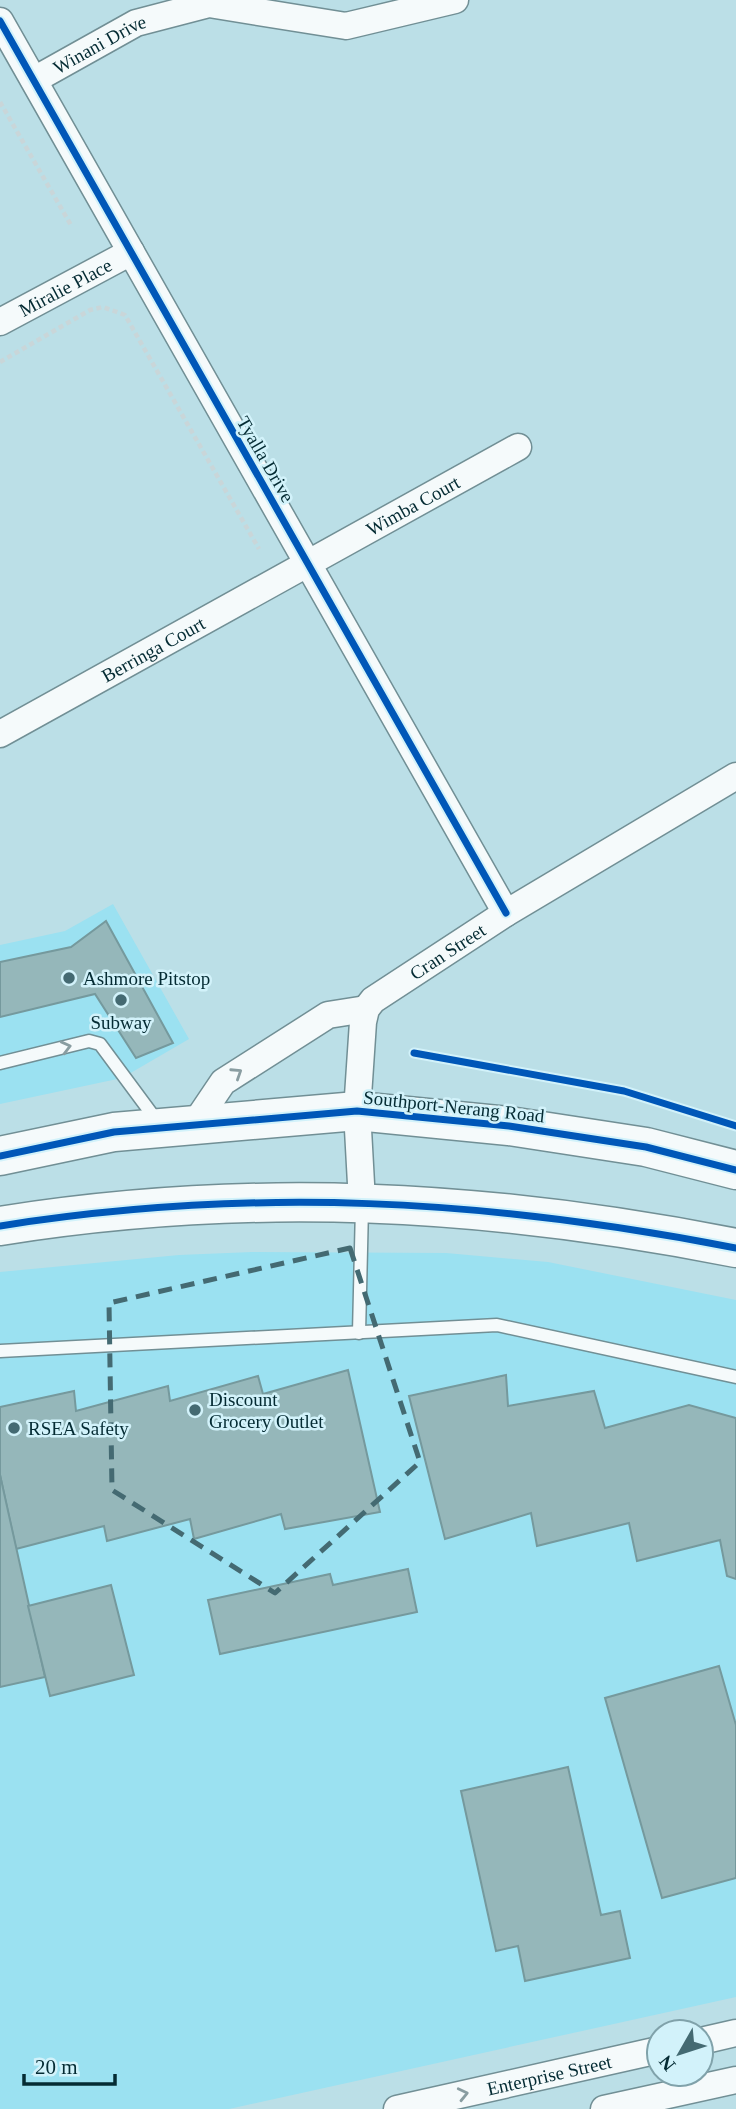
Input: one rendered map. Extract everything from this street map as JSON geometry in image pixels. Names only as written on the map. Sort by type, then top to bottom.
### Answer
[{"type":"main road","name":"Southport-Nerang Road","points":[[0,1156],[114,1132],[357,1111],[509,1126],[578,1136],[646,1147],[736,1170]]},
{"type":"main road","points":[[0,1226],[142,1209],[271,1200],[362,1202],[460,1207],[625,1226],[736,1248]]},
{"type":"street","name":"Winani Drive","points":[[34,80],[136,23],[209,4],[346,26],[446,5],[455,0]]},
{"type":"street","name":"Tyalla Drive","points":[[0,21],[506,913]]},
{"type":"street","name":"Miralie Place","points":[[0,322],[131,252]]},
{"type":"street","name":"Wimba Court","points":[[307,563],[518,447]]},
{"type":"street","name":"Berringa Court","points":[[0,734],[307,563]]},
{"type":"street","name":"Cran Street","points":[[366,1009],[387,988],[506,913],[736,776]]},
{"type":"street","points":[[178,1127],[223,1082],[328,1015],[366,1009],[357,1111],[362,1202]]},
{"type":"street","points":[[715,2038],[736,2033]]},
{"type":"street","name":"Enterprise Street","points":[[397,2109],[645,2053]]},
{"type":"street","points":[[604,2109],[736,2080]]},
{"type":"lane","points":[[0,1063],[89,1041],[100,1044],[178,1127]]},
{"type":"lane","points":[[359,1333],[362,1202]]},
{"type":"lane","points":[[0,1351],[498,1325],[736,1377]]},
{"type":"path","points":[[0,102],[72,227]]},
{"type":"path","points":[[0,362],[90,310],[103,307],[125,315],[259,549]]},
{"type":"highlighted area","points":[[350,1248],[420,1462],[275,1593],[112,1490],[109,1303]]},
{"type":"shaded area","name":"Ashmore Pitstop","points":[[113,904],[189,1039],[122,1078],[0,1104],[0,945],[65,931]]},
{"type":"shaded area","points":[[252,1252],[446,1253],[548,1262],[736,1300],[736,1997],[229,2109],[0,2109],[0,1272],[179,1255]]},
{"type":"building","name":"Ashmore Pitstop","points":[[106,921],[173,1043],[136,1058],[95,994],[0,1017],[0,962],[71,947]]},
{"type":"building","points":[[348,1370],[380,1512],[285,1529],[281,1514],[194,1539],[190,1519],[107,1541],[104,1526],[16,1549],[0,1475],[0,1407],[74,1391],[76,1411],[168,1386],[170,1401],[258,1376],[263,1394]]},
{"type":"building","points":[[506,1375],[508,1406],[594,1391],[605,1428],[689,1405],[736,1418],[736,1579],[727,1576],[720,1540],[637,1561],[629,1523],[537,1546],[531,1513],[445,1539],[409,1396]]},
{"type":"building","points":[[0,1475],[45,1677],[0,1687]]},
{"type":"building","points":[[408,1569],[417,1612],[220,1654],[208,1600],[330,1574],[333,1585]]},
{"type":"building","points":[[111,1585],[134,1675],[50,1696],[28,1606]]},
{"type":"building","points":[[719,1666],[736,1725],[736,1878],[662,1898],[605,1698]]},
{"type":"building","points":[[568,1767],[601,1915],[620,1911],[630,1958],[525,1981],[518,1946],[496,1951],[461,1791]]},
{"type":"cycle path","points":[[0,21],[506,913]]},
{"type":"cycle path","points":[[414,1053],[624,1091],[736,1126]]},
{"type":"cycle path","points":[[0,1156],[114,1132],[357,1111],[509,1126],[646,1147],[736,1170]]},
{"type":"cycle path","points":[[0,1226],[94,1213],[186,1206],[278,1202],[369,1204],[551,1218],[736,1248]]},
{"type":"place","name":"Ashmore Pitstop","points":[[69,978]]},
{"type":"place","name":"Subway","points":[[121,1000]]},
{"type":"place","name":"Discount Grocery Outlet","points":[[195,1410]]},
{"type":"place","name":"RSEA Safety","points":[[14,1428]]}]
